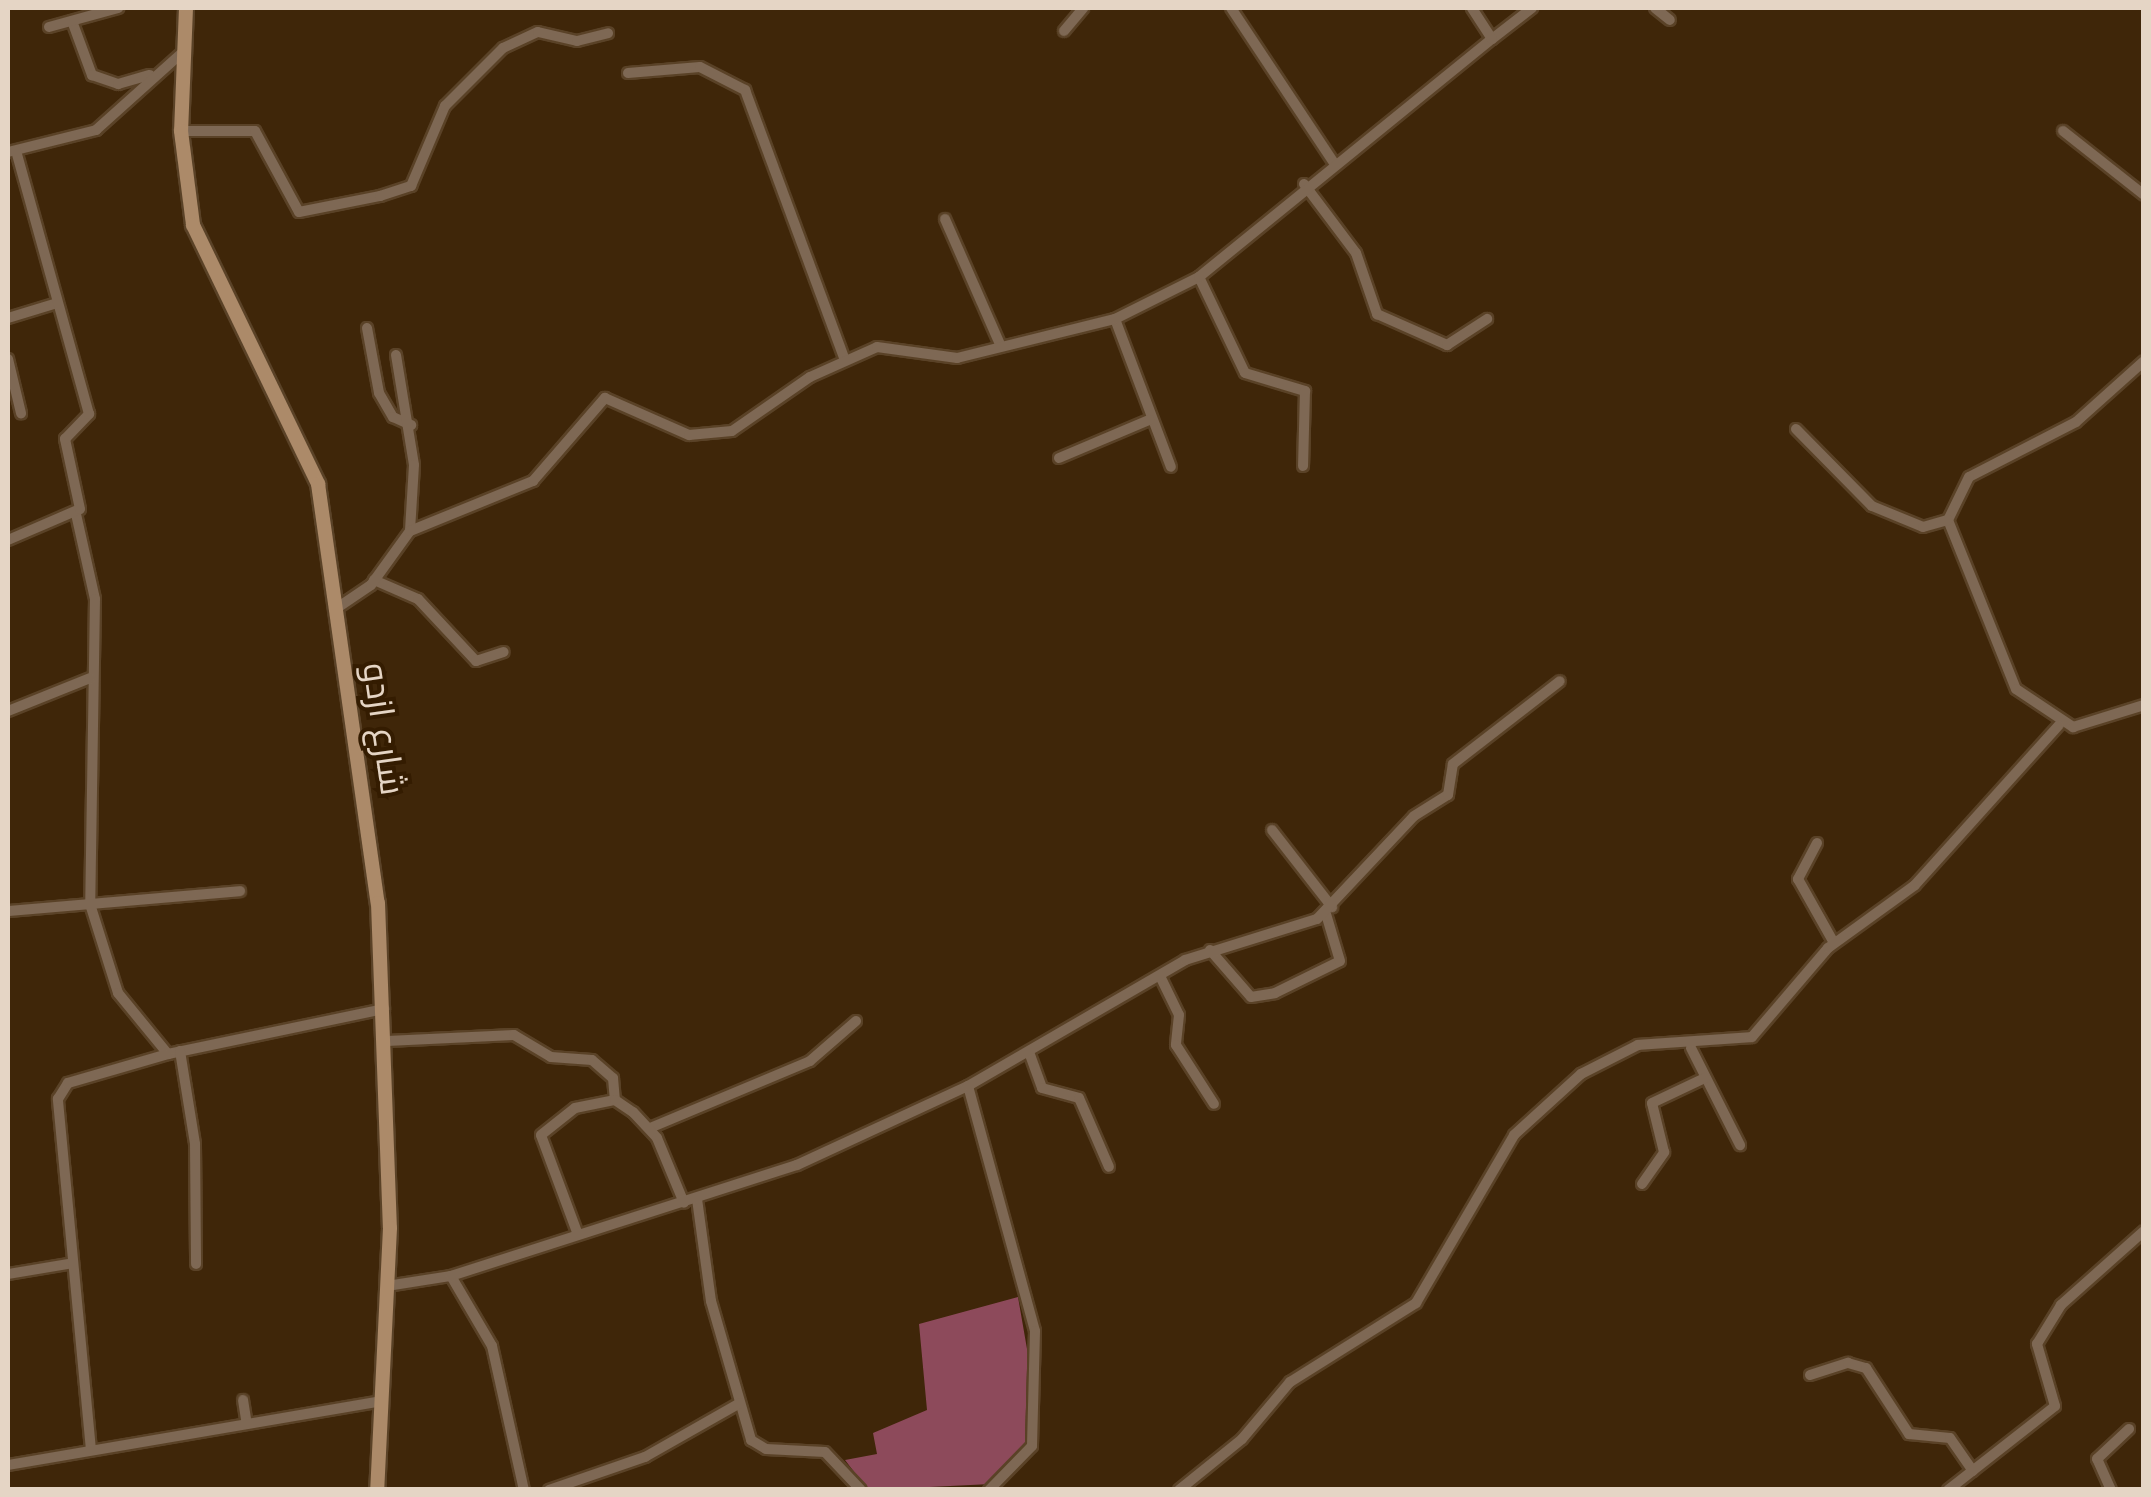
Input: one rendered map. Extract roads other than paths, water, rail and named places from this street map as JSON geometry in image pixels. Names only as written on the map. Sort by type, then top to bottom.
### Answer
[{"type":"street","points":[[49,27],[118,8]]},
{"type":"street","name":"شارع ازدو","points":[[186,8],[181,55],[182,130],[193,225],[318,484],[337,608],[387,1042],[387,1286],[377,1490]]},
{"type":"street","points":[[1064,30],[1082,8]]},
{"type":"street","points":[[1231,8],[1334,162]]},
{"type":"street","points":[[1472,8],[1492,39]]},
{"type":"street","points":[[337,608],[374,580],[410,531],[532,481],[605,398],[709,436],[732,431],[845,360],[888,346],[957,358],[1000,344],[1114,319],[1199,277],[1304,184],[1532,8]]},
{"type":"street","points":[[1655,8],[1670,20]]},
{"type":"street","points":[[72,21],[84,67],[101,80],[140,80],[181,55]]},
{"type":"street","points":[[182,130],[255,132],[298,212],[380,196],[411,186],[445,106],[503,48],[538,32],[577,41],[608,34]]},
{"type":"street","points":[[168,1054],[118,993],[90,904],[90,678],[95,599],[76,514],[82,492],[64,438],[89,414],[12,151],[87,135],[181,55]]},
{"type":"street","points":[[628,73],[700,67],[746,90],[845,360]]},
{"type":"street","points":[[2063,131],[2144,195]]},
{"type":"street","points":[[1304,184],[1356,253],[1377,314],[1447,345],[1487,319]]},
{"type":"street","points":[[945,219],[1000,344]]},
{"type":"street","points":[[1199,277],[1245,374],[1305,391],[1303,466]]},
{"type":"street","points":[[8,318],[54,304]]},
{"type":"street","points":[[1114,319],[1149,420],[1171,466]]},
{"type":"street","points":[[367,328],[379,393],[393,418],[411,425]]},
{"type":"street","points":[[396,356],[411,425],[410,531]]},
{"type":"street","points":[[8,359],[21,413]]},
{"type":"street","points":[[2059,725],[2005,670],[1948,520],[1969,477],[2076,422],[2144,361]]},
{"type":"street","points":[[1060,458],[1149,420]]},
{"type":"street","points":[[1796,429],[1872,506],[1923,526],[1948,520]]},
{"type":"street","points":[[8,540],[76,514]]},
{"type":"street","points":[[374,580],[418,599],[476,661],[504,652]]},
{"type":"street","points":[[8,712],[90,678]]},
{"type":"street","points":[[387,1286],[451,1276],[577,1232],[684,1203],[798,1165],[968,1086],[1210,950],[1329,910],[1414,816],[1448,795],[1453,764],[1560,681]]},
{"type":"street","points":[[1179,1490],[1242,1439],[1290,1382],[1416,1302],[1514,1135],[1581,1074],[1638,1045],[1691,1048],[1752,1037],[1834,943],[1915,885],[2059,725],[2144,705]]},
{"type":"street","points":[[1210,950],[1260,998],[1340,961],[1329,910],[1272,830]]},
{"type":"street","points":[[1818,843],[1798,878],[1834,943]]},
{"type":"street","points":[[8,911],[240,890]]},
{"type":"street","points":[[1160,976],[1179,1015],[1176,1045],[1214,1104]]},
{"type":"street","points":[[90,1450],[68,1264],[61,1090],[180,1051],[385,1009]]},
{"type":"street","points":[[650,1128],[810,1061],[856,1021]]},
{"type":"street","points":[[387,1042],[514,1035],[550,1058],[592,1060],[613,1078],[615,1100],[650,1128],[684,1203]]},
{"type":"street","points":[[1691,1048],[1740,1145]]},
{"type":"street","points":[[180,1051],[195,1144],[196,1264]]},
{"type":"street","points":[[1029,1052],[1042,1088],[1079,1098],[1110,1167]]},
{"type":"street","points":[[1642,1184],[1664,1152],[1654,1100],[1705,1078]]},
{"type":"street","points":[[968,1086],[1034,1331],[1035,1436],[1022,1462],[989,1490]]},
{"type":"street","points":[[577,1232],[541,1135],[556,1115],[615,1100]]},
{"type":"street","points":[[697,1199],[710,1301],[740,1403],[758,1447],[825,1452],[861,1490]]},
{"type":"street","points":[[1948,1490],[2055,1406],[2037,1344],[2061,1305],[2144,1232]]},
{"type":"street","points":[[8,1274],[68,1264]]},
{"type":"street","points":[[451,1276],[492,1346],[524,1490]]},
{"type":"street","points":[[1810,1375],[1848,1363],[1866,1368],[1908,1434],[1950,1438],[1973,1471]]},
{"type":"street","points":[[244,1400],[246,1424]]},
{"type":"street","points":[[8,1465],[382,1401]]},
{"type":"street","points":[[548,1490],[646,1457],[740,1403]]},
{"type":"street","points":[[2111,1490],[2097,1459],[2129,1429]]}]
